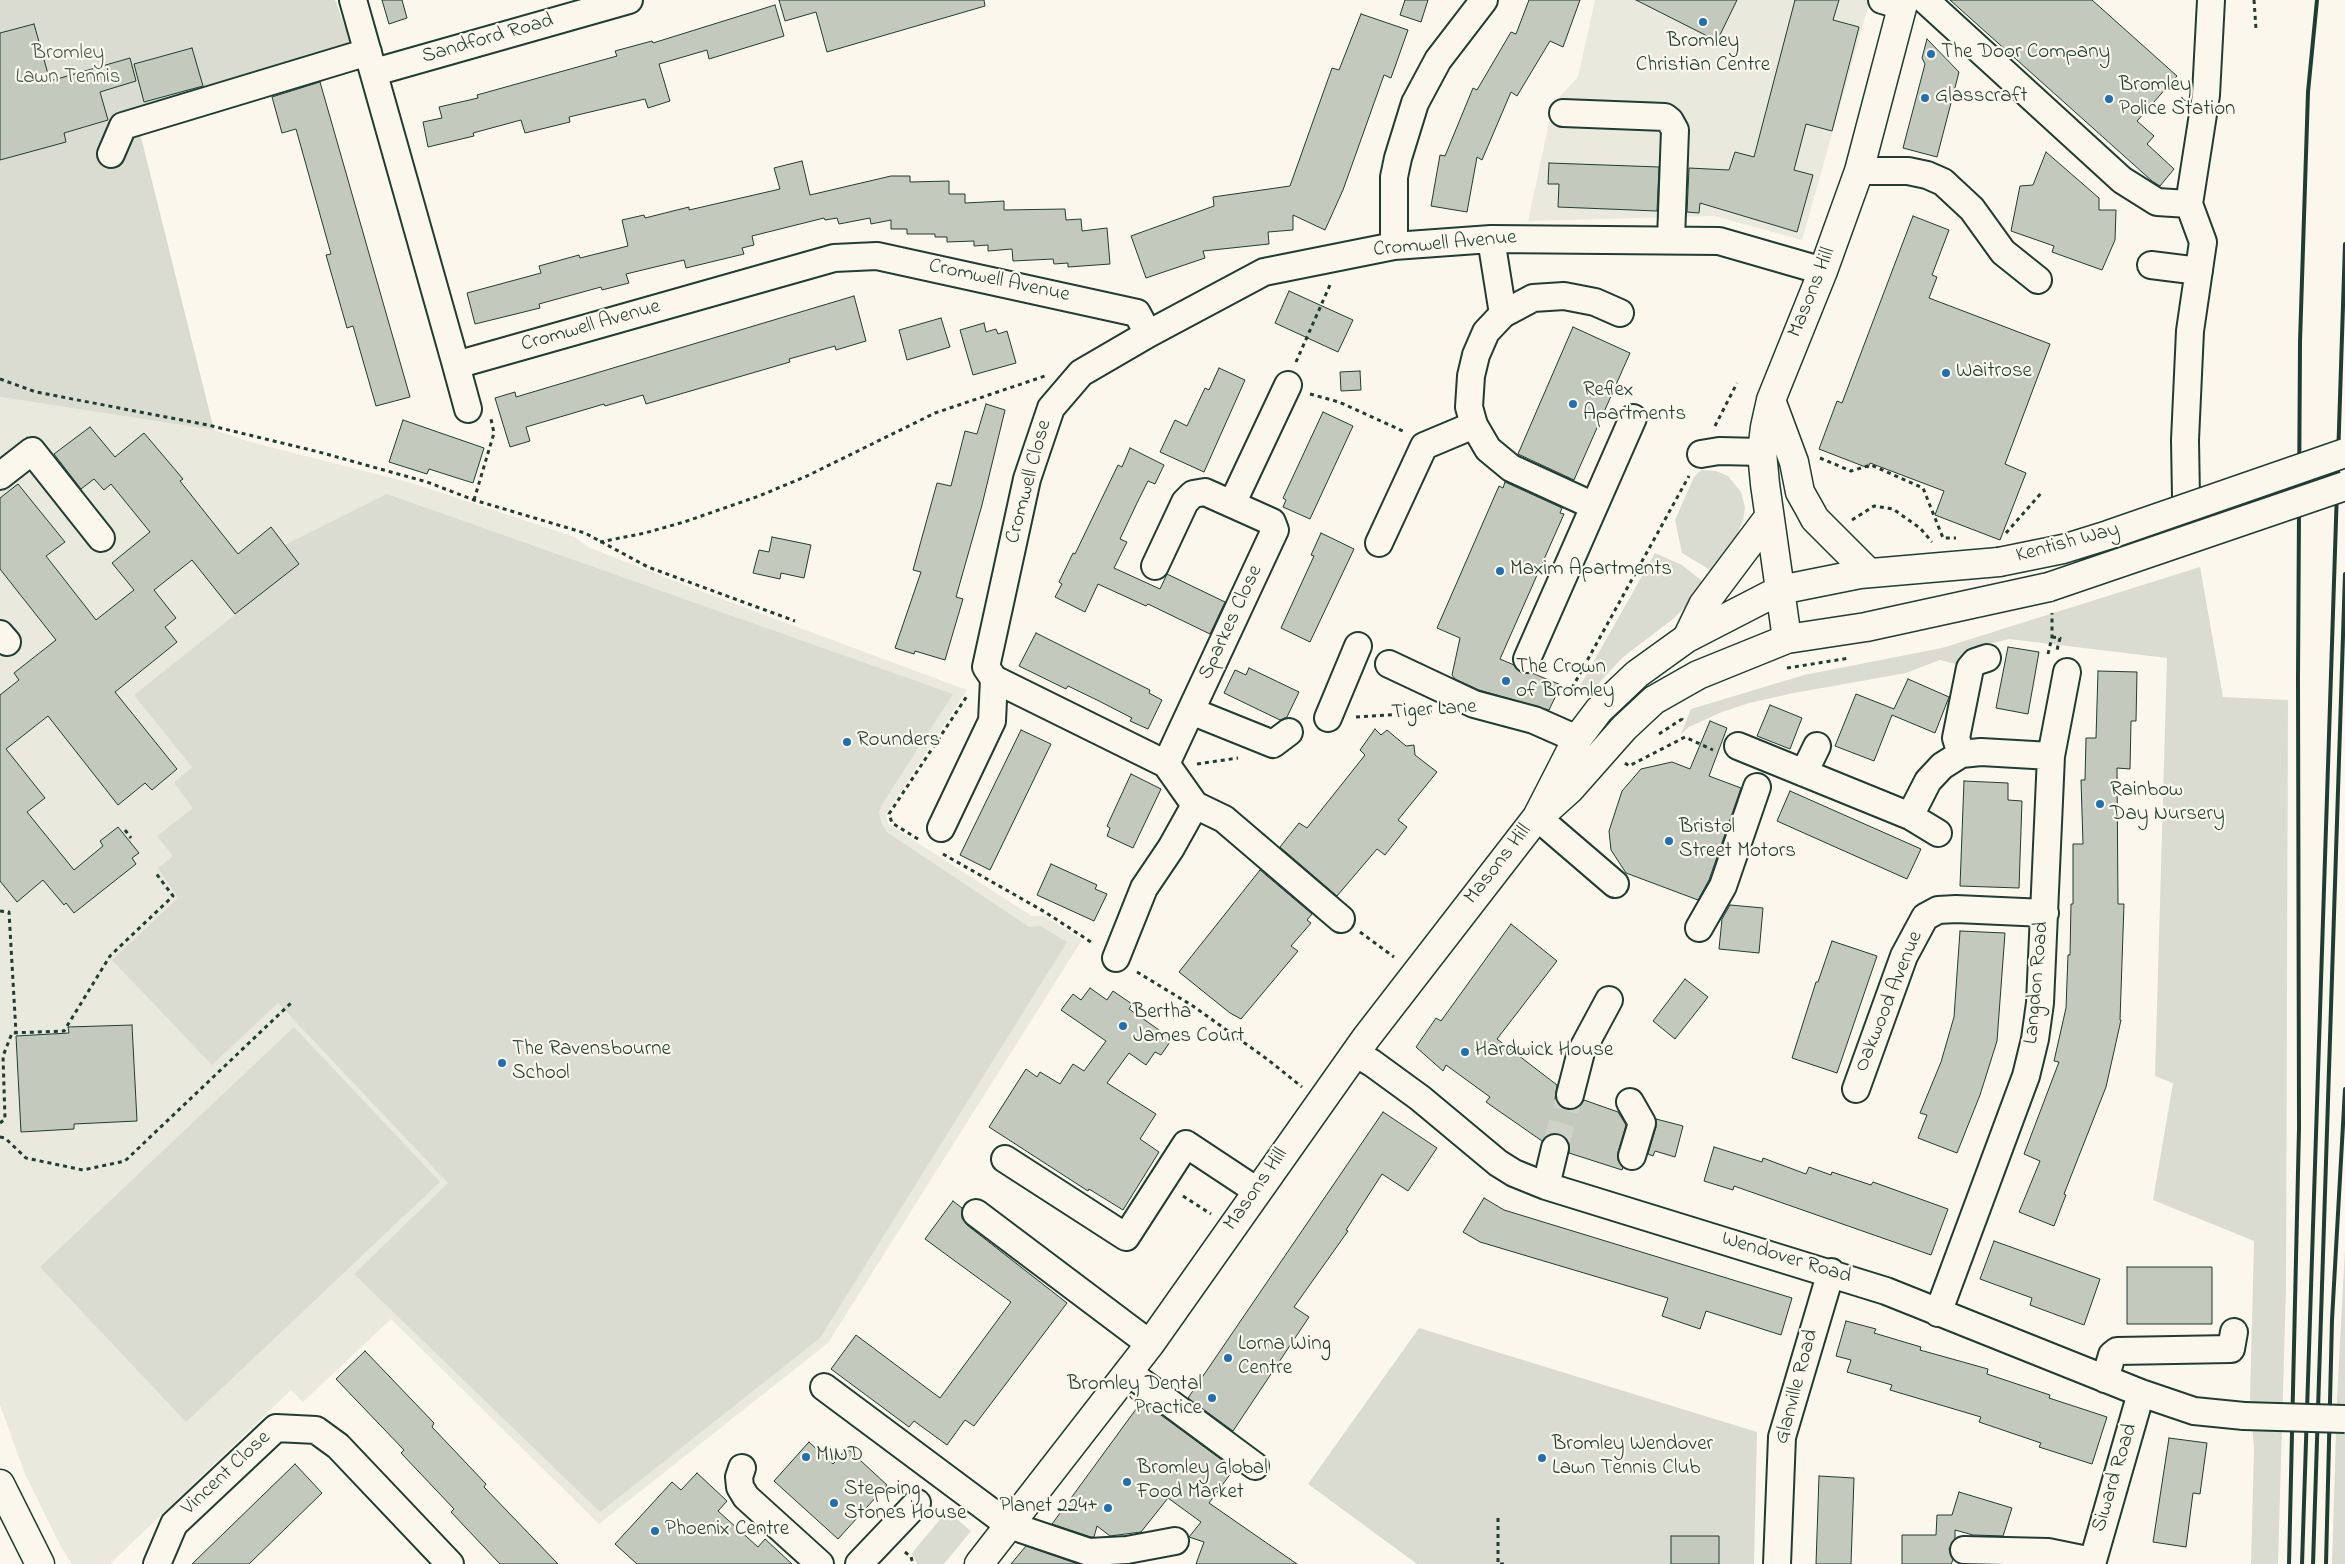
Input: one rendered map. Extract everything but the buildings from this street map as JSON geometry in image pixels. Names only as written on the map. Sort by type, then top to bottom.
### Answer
[{"type":"main road","name":"Masons Hill","points":[[1537,817],[1570,789],[1624,728],[1654,700],[1698,675],[1787,639],[1769,517],[1762,452],[1772,400],[1823,271],[1858,171],[1903,2]]},
{"type":"main road","points":[[1772,400],[1794,462],[1800,492],[1815,518],[1869,573]]},
{"type":"main road","name":"Kentish Way","points":[[1780,590],[1869,573],[1999,562],[2063,549],[2345,452]]},
{"type":"main road","name":"Kentish Way","points":[[1787,639],[1873,626],[2049,587],[2345,486]]},
{"type":"main road","points":[[1686,638],[1703,604],[1769,517]]},
{"type":"main road","name":"Masons Hill","points":[[979,1564],[1150,1344],[1355,1053],[1537,817],[1577,739],[1599,710],[1637,674],[1686,638],[1780,590]]},
{"type":"main road","points":[[0,1484],[7,1502],[40,1564]]},
{"type":"street","points":[[353,0],[372,62],[468,410]]},
{"type":"street","name":"Sandford Road","points":[[111,154],[123,126],[372,62],[629,0]]},
{"type":"street","points":[[1394,246],[1394,178],[1398,158],[1415,103],[1438,60],[1484,0]]},
{"type":"street","points":[[2186,498],[2185,440],[2190,340],[2203,242],[2188,204],[2206,95],[2210,0]]},
{"type":"street","points":[[1903,2],[2122,180],[2157,202],[2188,204]]},
{"type":"street","points":[[1563,113],[1665,117],[1670,121],[1675,130],[1671,239]]},
{"type":"street","points":[[1858,171],[1908,171],[1943,182],[1972,209],[2003,252],[2038,280]]},
{"type":"street","points":[[1491,239],[1503,314]]},
{"type":"street","name":"Cromwell Avenue","points":[[456,365],[834,258],[877,256],[1137,313],[1141,317],[1148,334],[1264,272],[1394,246],[1491,239],[1671,239],[1719,241],[1823,271]]},
{"type":"street","points":[[2152,265],[2198,271]]},
{"type":"street","points":[[1594,506],[1504,464],[1488,449],[1474,425],[1470,407],[1471,376],[1476,355],[1486,332],[1503,314],[1532,298],[1564,296],[1595,302],[1620,313]]},
{"type":"street","name":"Cromwell Close","points":[[994,679],[986,667],[989,649],[1027,479],[1051,408],[1081,373],[1148,334]]},
{"type":"street","points":[[1232,504],[1288,385]]},
{"type":"street","points":[[1527,659],[1632,418]]},
{"type":"street","points":[[1379,543],[1424,446],[1474,425]]},
{"type":"street","points":[[0,476],[32,451],[101,538]]},
{"type":"street","points":[[1701,454],[1719,451],[1762,452]]},
{"type":"street","name":"Sparkes Close","points":[[1155,566],[1185,502],[1192,494],[1205,492],[1272,522],[1275,530],[1166,764]]},
{"type":"street","points":[[1328,718],[1358,646]]},
{"type":"street","points":[[1961,754],[1956,738],[1970,668],[1976,662],[1987,658]]},
{"type":"street","name":"Langdon Road","points":[[1938,1313],[2026,1076],[2035,1039],[2040,1002],[2051,756],[2062,661]]},
{"type":"street","name":"Tiger Lane","points":[[1389,664],[1474,704],[1534,720],[1577,739]]},
{"type":"street","points":[[941,828],[992,721],[994,679],[1166,764],[1195,805],[1224,819],[1341,919]]},
{"type":"street","points":[[1192,711],[1281,738]]},
{"type":"street","points":[[1738,746],[1910,816],[1938,833]]},
{"type":"street","points":[[1804,773],[1817,746]]},
{"type":"street","points":[[1910,816],[1928,781],[1942,766],[1961,754],[1981,752],[2051,756]]},
{"type":"street","points":[[1699,928],[1723,886],[1757,787]]},
{"type":"street","points":[[1116,958],[1144,888],[1171,848],[1195,805]]},
{"type":"street","points":[[1537,817],[1615,884]]},
{"type":"street","name":"Oakwood Avenue","points":[[1856,1089],[1904,956],[1925,918],[1938,910],[1956,909],[2045,913]]},
{"type":"street","points":[[1570,1095],[1581,1052],[1609,1000]]},
{"type":"street","name":"Wendover Road","points":[[1355,1053],[1420,1098],[1498,1163],[1514,1173],[1546,1186],[1831,1272],[1886,1291],[2105,1379],[2194,1411],[2244,1416],[2345,1419]]},
{"type":"street","points":[[1630,1102],[1642,1123],[1632,1156]]},
{"type":"street","points":[[1005,1159],[1126,1237],[1186,1144],[1257,1191]]},
{"type":"street","points":[[1546,1186],[1555,1148]]},
{"type":"street","points":[[976,1213],[1150,1344]]},
{"type":"street","name":"Glanville Road","points":[[1777,1564],[1782,1437],[1831,1272]]},
{"type":"street","points":[[2105,1379],[2112,1355],[2118,1351],[2231,1349],[2234,1332]]},
{"type":"street","points":[[1128,1372],[1255,1466]]},
{"type":"street","points":[[824,1387],[1010,1525],[1089,1552],[1127,1550],[1176,1541]]},
{"type":"street","name":"Siward Road","points":[[2092,1562],[2142,1393]]},
{"type":"street","name":"Vincent Close","points":[[157,1564],[174,1524],[276,1428],[316,1430],[338,1446],[450,1564]]},
{"type":"street","points":[[742,1468],[739,1476],[740,1487],[746,1497],[820,1564]]},
{"type":"street","points":[[859,1564],[917,1503]]},
{"type":"street","points":[[1964,1550],[2048,1552],[2092,1562]]},
{"type":"path","points":[[2254,0],[2256,29]]},
{"type":"path","points":[[1336,258],[1329,290],[1288,385],[1320,399],[1339,402],[1413,436],[1424,446]]},
{"type":"path","points":[[600,542],[684,522],[759,496],[807,476],[935,413],[1056,373],[1081,373]]},
{"type":"path","points":[[0,379],[36,392],[208,425],[319,452],[427,482],[474,500],[585,534],[648,566],[796,621]]},
{"type":"path","points":[[1572,688],[1738,383]]},
{"type":"path","points":[[1814,457],[1851,472],[1871,465],[1924,488],[1943,538],[1961,537]]},
{"type":"path","points":[[1996,535],[2005,534],[2042,492]]},
{"type":"path","points":[[1848,523],[1874,506],[1892,509],[1920,528],[1936,547]]},
{"type":"path","points":[[2052,637],[2060,638],[2062,661]]},
{"type":"path","points":[[1778,670],[1851,658]]},
{"type":"path","points":[[1651,739],[1682,719],[1677,710]]},
{"type":"path","name":"Tiger Lane","points":[[1328,718],[1437,711]]},
{"type":"path","points":[[1631,755],[1624,762],[1629,766],[1686,737],[1733,758],[1738,746]]},
{"type":"path","points":[[1166,764],[1226,761],[1251,755],[1281,738]]},
{"type":"path","points":[[125,830],[131,838]]},
{"type":"path","points":[[0,1123],[5,1119],[3,1056],[12,1033],[64,1030],[110,956],[173,896],[156,872]]},
{"type":"path","points":[[1023,901],[1044,912],[1193,1006],[1267,1059],[1320,1101]]},
{"type":"path","points":[[0,910],[8,912],[16,1033]]},
{"type":"path","points":[[1341,919],[1394,957]]},
{"type":"path","points":[[0,1137],[5,1138],[26,1158],[83,1170],[125,1161],[291,1003]]},
{"type":"path","points":[[1162,1182],[1231,1227]]},
{"type":"path","points":[[1498,1518],[1498,1564],[1507,1564]]},
{"type":"shaded area","points":[[1595,0],[1870,0],[1802,240],[1714,216],[1528,221],[1553,104],[1578,77]]},
{"type":"shaded area","name":"The Ravensbourne School","points":[[0,397],[214,430],[251,442],[415,484],[575,537],[588,547],[687,586],[967,690],[886,814],[888,824],[1032,916],[1044,916],[1082,940],[828,1343],[599,1524],[391,1319],[303,1402],[291,1390],[110,1564],[72,1564],[61,1547],[25,1474],[0,1405]]},
{"type":"green space","name":"Bromley Lawn Tennis","points":[[0,0],[335,0],[353,49],[136,117],[214,430],[0,397]]},
{"type":"green space","points":[[1701,470],[1716,471],[1728,476],[1741,492],[1745,507],[1743,521],[1737,534],[1712,571],[1682,553],[1675,520],[1694,477]]},
{"type":"green space","name":"The Ravensbourne School","points":[[387,494],[953,694],[881,806],[879,813],[882,824],[888,833],[1029,927],[1040,926],[1067,942],[820,1338],[600,1512],[354,1274],[448,1183],[278,1003],[212,1065],[112,960],[178,898],[158,868],[173,856],[157,836],[193,808],[174,783],[192,767],[134,695],[299,564],[285,545]]},
{"type":"green space","points":[[1655,553],[1682,565],[1707,585],[1673,619],[1623,657],[1589,694],[1577,691]]},
{"type":"green space","points":[[2200,567],[2223,697],[2288,700],[2286,1288],[2278,1564],[2251,1564],[2254,1448],[2250,1399],[2254,1241],[2153,1200],[2173,1083],[2155,1076],[2167,658],[2009,639],[1977,647],[1966,653],[1959,665],[1940,660],[1906,673],[1749,703],[1722,712],[1689,727],[1681,734],[1691,709],[1804,675],[1942,648]]},
{"type":"green space","points":[[294,1027],[440,1182],[186,1422],[40,1267]]},
{"type":"green space","points":[[2345,1249],[2345,1564],[2332,1564],[2337,1399]]},
{"type":"green space","name":"Bromley Wendover Lawn Tennis Club","points":[[1419,1328],[1757,1432],[1754,1564],[1417,1564],[1308,1484]]},
{"type":"green space","points":[[947,1511],[971,1531],[944,1564],[917,1564],[912,1553]]},
{"type":"tunnel","points":[[1555,1148],[1570,1095]]},
{"type":"railway","points":[[2289,1564],[2299,1128],[2298,678],[2300,342],[2308,92],[2317,0]]},
{"type":"railway","points":[[2302,1564],[2345,244]]},
{"type":"railway","points":[[2313,1564],[2345,574]]},
{"type":"railway","points":[[2326,1564],[2332,1320],[2345,1089]]},
{"type":"place","name":"Bromley Christian Centre","points":[[1703,22]]},
{"type":"place","name":"The Door Company","points":[[1931,54]]},
{"type":"place","name":"Glasscraft","points":[[1925,98]]},
{"type":"place","name":"Bromley Police Station","points":[[2109,99]]},
{"type":"place","name":"Waitrose","points":[[1946,373]]},
{"type":"place","name":"Reflex Apartments","points":[[1573,404]]},
{"type":"place","name":"Maxim Apartments","points":[[1500,571]]},
{"type":"place","name":"The Crown of Bromley","points":[[1506,681]]},
{"type":"place","name":"Rounders","points":[[847,742]]},
{"type":"place","name":"Rainbow Day Nursery","points":[[2100,804]]},
{"type":"place","name":"Bristol Street Motors","points":[[1669,841]]},
{"type":"place","name":"Bertha James Court","points":[[1123,1026]]},
{"type":"place","name":"Hardwick House","points":[[1465,1052]]},
{"type":"place","name":"The Ravensbourne School","points":[[502,1063]]},
{"type":"place","name":"Lorna Wing Centre","points":[[1228,1358]]},
{"type":"place","name":"Bromley Dental Practice","points":[[1212,1398]]},
{"type":"place","name":"MIND","points":[[806,1457]]},
{"type":"place","name":"Bromley Wendover Lawn Tennis Club","points":[[1542,1458]]},
{"type":"place","name":"Bromley Global Food Market","points":[[1127,1482]]},
{"type":"place","name":"Stepping Stones House","points":[[834,1503]]},
{"type":"place","name":"Planet 224+","points":[[1108,1508]]},
{"type":"place","name":"Phoenix Centre","points":[[655,1531]]}]
